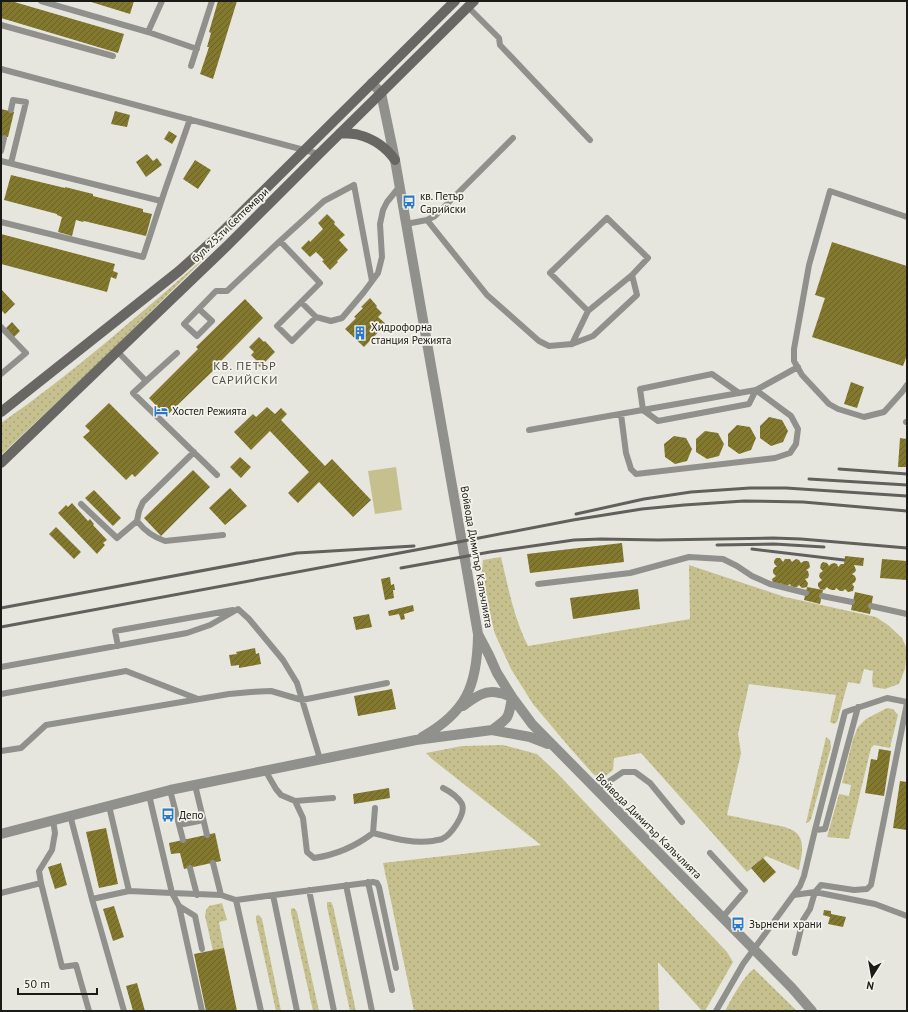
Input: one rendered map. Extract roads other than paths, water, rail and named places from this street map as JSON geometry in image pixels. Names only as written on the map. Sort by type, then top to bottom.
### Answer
[{"type":"main road","name":"бул. 25-ти Септември","points":[[1,412],[179,271],[218,236],[455,1]]},
{"type":"main road","name":"бул. 25-ти Септември","points":[[1,463],[228,245],[318,154],[471,4]]},
{"type":"main road","points":[[340,133],[358,134],[377,142],[388,151],[395,160]]},
{"type":"street","points":[[372,83],[381,93]]},
{"type":"street","name":"Войвода Димитър Калъчлията","points":[[381,93],[400,186],[478,634],[490,655],[497,673],[512,697],[532,724],[754,949],[812,1011]]},
{"type":"street","points":[[458,709],[469,693],[475,673],[478,656],[478,634]]},
{"type":"street","points":[[416,740],[434,730],[458,709],[479,695],[499,692],[512,697],[510,713],[505,720],[492,730]]},
{"type":"street","points":[[1,834],[170,790],[416,740],[492,730],[530,737],[554,747]]},
{"type":"lane","points":[[41,1],[148,32],[197,49]]},
{"type":"lane","points":[[69,9],[71,1]]},
{"type":"lane","points":[[148,32],[162,1]]},
{"type":"lane","points":[[191,66],[212,1]]},
{"type":"lane","points":[[471,4],[499,38],[500,45],[590,140]]},
{"type":"lane","points":[[1,25],[112,56]]},
{"type":"lane","points":[[1,69],[318,154]]},
{"type":"lane","points":[[11,110],[13,100],[26,102],[11,163]]},
{"type":"lane","points":[[1,222],[143,257],[190,119]]},
{"type":"lane","points":[[1,151],[4,138]]},
{"type":"lane","points":[[406,224],[427,220],[435,216],[512,138]]},
{"type":"lane","points":[[1,160],[161,201]]},
{"type":"lane","points":[[199,309],[212,321],[197,336],[184,324],[216,291],[227,291],[324,201],[354,185],[372,281]]},
{"type":"lane","points":[[301,302],[316,317],[331,321],[342,318],[378,273],[382,257],[380,224],[383,210],[387,202],[400,186]]},
{"type":"lane","points":[[907,217],[830,191],[809,265],[794,350],[794,360],[802,375],[829,404],[838,409],[864,417],[884,412],[907,385]]},
{"type":"lane","points":[[572,344],[588,311],[632,275],[648,258],[607,218],[550,274],[588,311]]},
{"type":"lane","points":[[427,220],[487,295],[539,341],[549,346],[572,344],[593,336],[638,295],[632,275]]},
{"type":"lane","points":[[280,241],[320,283],[277,326],[292,341],[316,317]]},
{"type":"lane","points":[[1,327],[26,353],[1,374]]},
{"type":"lane","points":[[118,351],[146,381]]},
{"type":"lane","points":[[177,353],[133,394],[217,475]]},
{"type":"lane","points":[[529,430],[756,390],[798,367]]},
{"type":"lane","points":[[739,393],[712,374],[640,389],[643,410],[658,421],[749,404],[756,390]]},
{"type":"lane","points":[[621,414],[626,453],[631,469],[636,474],[775,458],[790,453],[796,444],[798,429],[791,416],[756,390]]},
{"type":"lane","points":[[81,504],[117,538],[137,520],[143,502],[194,452]]},
{"type":"lane","points":[[137,520],[143,528],[157,538],[165,541],[222,535]]},
{"type":"lane","points":[[538,584],[630,573],[689,557],[723,559],[752,576],[770,584],[806,593]]},
{"type":"lane","points":[[822,596],[852,602]]},
{"type":"lane","points":[[871,606],[907,614]]},
{"type":"lane","points":[[118,646],[115,632],[238,609]]},
{"type":"lane","points":[[1,667],[187,633],[210,625],[238,609]]},
{"type":"lane","points":[[238,609],[249,619],[284,660],[297,683],[320,759]]},
{"type":"lane","points":[[1,694],[126,671],[198,699]]},
{"type":"lane","points":[[1,751],[21,748],[46,725],[229,694],[270,691],[302,700],[387,683]]},
{"type":"lane","points":[[716,1011],[743,964],[800,886],[804,876],[845,712],[887,698],[907,702],[871,885],[867,889],[854,890],[821,885],[815,892],[810,909],[803,920],[795,953]]},
{"type":"lane","points":[[815,830],[825,828],[858,707]]},
{"type":"lane","points":[[265,770],[281,796],[295,801],[333,798]]},
{"type":"lane","points":[[596,790],[623,772],[635,772],[650,783],[682,822]]},
{"type":"lane","points":[[195,785],[207,835]]},
{"type":"lane","points":[[373,833],[410,842],[443,839],[455,827],[462,812],[462,804],[451,791],[443,788]]},
{"type":"lane","points":[[170,790],[183,840]]},
{"type":"lane","points":[[149,795],[172,893],[179,906],[202,1011]]},
{"type":"lane","points":[[295,801],[303,818],[307,852],[314,858],[325,856],[362,841],[373,833],[375,808]]},
{"type":"lane","points":[[109,806],[129,891]]},
{"type":"lane","points":[[70,816],[124,1011]]},
{"type":"lane","points":[[178,820],[184,824],[199,821],[202,816]]},
{"type":"lane","points":[[53,820],[55,833],[52,850],[39,871],[41,883],[62,967],[76,965],[89,1011]]},
{"type":"lane","points":[[710,852],[745,891],[722,918]]},
{"type":"lane","points":[[213,863],[221,895]]},
{"type":"lane","points":[[190,868],[197,895]]},
{"type":"lane","points":[[368,882],[392,990]]},
{"type":"lane","points":[[92,899],[129,891],[221,895],[236,900],[373,882],[377,883],[379,887],[396,968]]},
{"type":"lane","points":[[1,893],[41,883]]},
{"type":"lane","points":[[346,885],[372,1011]]},
{"type":"lane","points":[[309,890],[334,1011]]},
{"type":"lane","points":[[794,895],[815,892],[875,904],[907,916]]},
{"type":"lane","points":[[273,895],[298,1011]]},
{"type":"lane","points":[[236,900],[261,1011]]},
{"type":"lane","points":[[179,906],[195,916],[202,948]]},
{"type":"railway","points":[[839,469],[907,474]]},
{"type":"railway","points":[[809,479],[907,485]]},
{"type":"railway","points":[[576,514],[644,499],[691,492],[750,488],[786,488],[907,496]]},
{"type":"railway","points":[[1,627],[573,520],[642,509],[744,501],[803,502],[907,511]]},
{"type":"railway","points":[[401,568],[490,552],[574,540],[773,538],[907,548]]},
{"type":"railway","points":[[717,545],[774,544],[824,547]]},
{"type":"railway","points":[[1,608],[297,553],[414,546]]},
{"type":"railway","points":[[752,549],[844,560]]},
{"type":"place","name":"кв. Петър Сарийски","points":[[409,202]]},
{"type":"place","name":"Хидрофорна станция Режията","points":[[360,333]]},
{"type":"place","name":"Хостел Режията","points":[[161,411]]},
{"type":"place","name":"Депо","points":[[168,815]]},
{"type":"place","name":"Зърнени храни","points":[[738,924]]},
{"type":"district","name":"КВ. ПЕТЪР САРИЙСКИ","points":[[245,372]]}]
